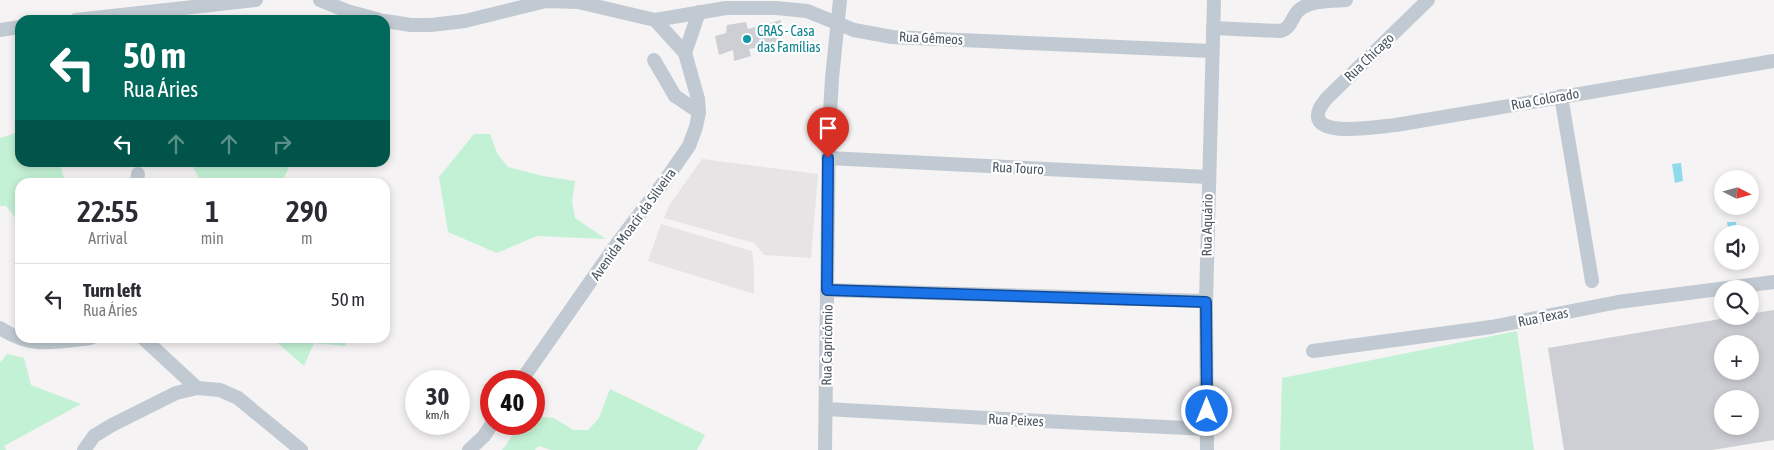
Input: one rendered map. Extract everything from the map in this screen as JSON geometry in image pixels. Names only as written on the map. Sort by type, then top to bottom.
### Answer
[{"type":"street","points":[[121,15],[256,0]]},
{"type":"street","points":[[320,0],[362,15]]},
{"type":"street","points":[[390,22],[411,25],[431,25],[466,21],[531,4],[561,0],[578,2],[655,20]]},
{"type":"street","name":"Rua Capricórnio","points":[[825,450],[828,158],[830,102],[840,0]]},
{"type":"street","name":"Rua Aquário","points":[[1207,450],[1206,302],[1214,0]]},
{"type":"street","points":[[1213,28],[1280,31],[1286,29],[1299,10],[1316,3],[1346,0]]},
{"type":"street","name":"Rua Chicago","points":[[1318,119],[1319,110],[1327,98],[1428,0]]},
{"type":"street","name":"Rua Gêmeos","points":[[655,20],[726,8],[776,8],[807,11],[837,24],[865,33],[892,37],[1212,51]]},
{"type":"street","points":[[685,53],[699,12]]},
{"type":"street","name":"Avenida Moacir da Silveira","points":[[529,370],[616,245],[676,165],[696,127],[699,112],[698,99],[685,53],[655,20]]},
{"type":"street","points":[[0,30],[15,28]]},
{"type":"street","points":[[654,60],[675,96],[699,112]]},
{"type":"street","name":"Rua Colorado","points":[[1318,119],[1325,126],[1340,129],[1396,125],[1774,61]]},
{"type":"street","points":[[1561,96],[1592,281]]},
{"type":"street","name":"Rua Touro","points":[[828,158],[1208,177]]},
{"type":"street","name":"Rua Texas","points":[[1313,351],[1491,327],[1618,302],[1774,282]]},
{"type":"street","points":[[827,290],[1206,302]]},
{"type":"street","points":[[0,328],[15,336]]},
{"type":"street","points":[[148,343],[197,388]]},
{"type":"street","points":[[84,450],[94,436],[112,425],[176,393],[197,388],[220,390],[238,398],[301,450]]},
{"type":"street","name":"Rua Peixes","points":[[826,409],[1207,429]]},
{"type":"street","points":[[469,450],[485,435]]},
{"type":"shaded area","points":[[702,159],[818,174],[811,258],[764,255],[754,243],[664,218],[670,204]]},
{"type":"shaded area","points":[[661,224],[752,251],[754,294],[648,261]]},
{"type":"green space","points":[[15,133],[15,167],[61,167],[64,178],[15,178],[15,218],[6,206],[0,206],[0,138]]},
{"type":"green space","points":[[474,134],[490,134],[497,153],[508,167],[543,176],[575,181],[572,201],[575,218],[606,239],[537,236],[497,253],[448,232],[439,177]]},
{"type":"green space","points":[[193,167],[289,167],[284,178],[199,178]]},
{"type":"green space","points":[[1517,331],[1534,450],[1280,450],[1282,378]]},
{"type":"green space","points":[[278,343],[314,343],[304,366]]},
{"type":"green space","points":[[314,343],[346,343],[346,346]]},
{"type":"green space","points":[[7,354],[24,358],[31,385],[81,404],[4,446],[6,450],[0,450],[0,363]]},
{"type":"green space","points":[[610,389],[705,435],[697,450],[551,450],[539,446],[535,450],[502,450],[513,435],[545,435],[545,417],[554,418],[573,430],[588,430],[599,418]]},
{"type":"water","points":[[1681,163],[1683,181],[1675,183],[1672,164]]},
{"type":"water","points":[[1727,222],[1736,222],[1736,225],[1728,225]]},
{"type":"building","name":"CRAS - Casa das Famílias","points":[[781,20],[778,43],[749,49],[751,56],[734,61],[733,50],[719,55],[715,36],[726,33],[727,25],[746,22],[748,29]]},
{"type":"building","points":[[1774,310],[1774,440],[1712,450],[1564,450],[1548,348],[1714,320],[1714,325],[1759,325],[1759,312]]},
{"type":"place","name":"CRAS - Casa das Famílias","points":[[747,39]]},
{"type":"route","points":[[828,158],[827,290],[1206,302],[1207,411]]}]
